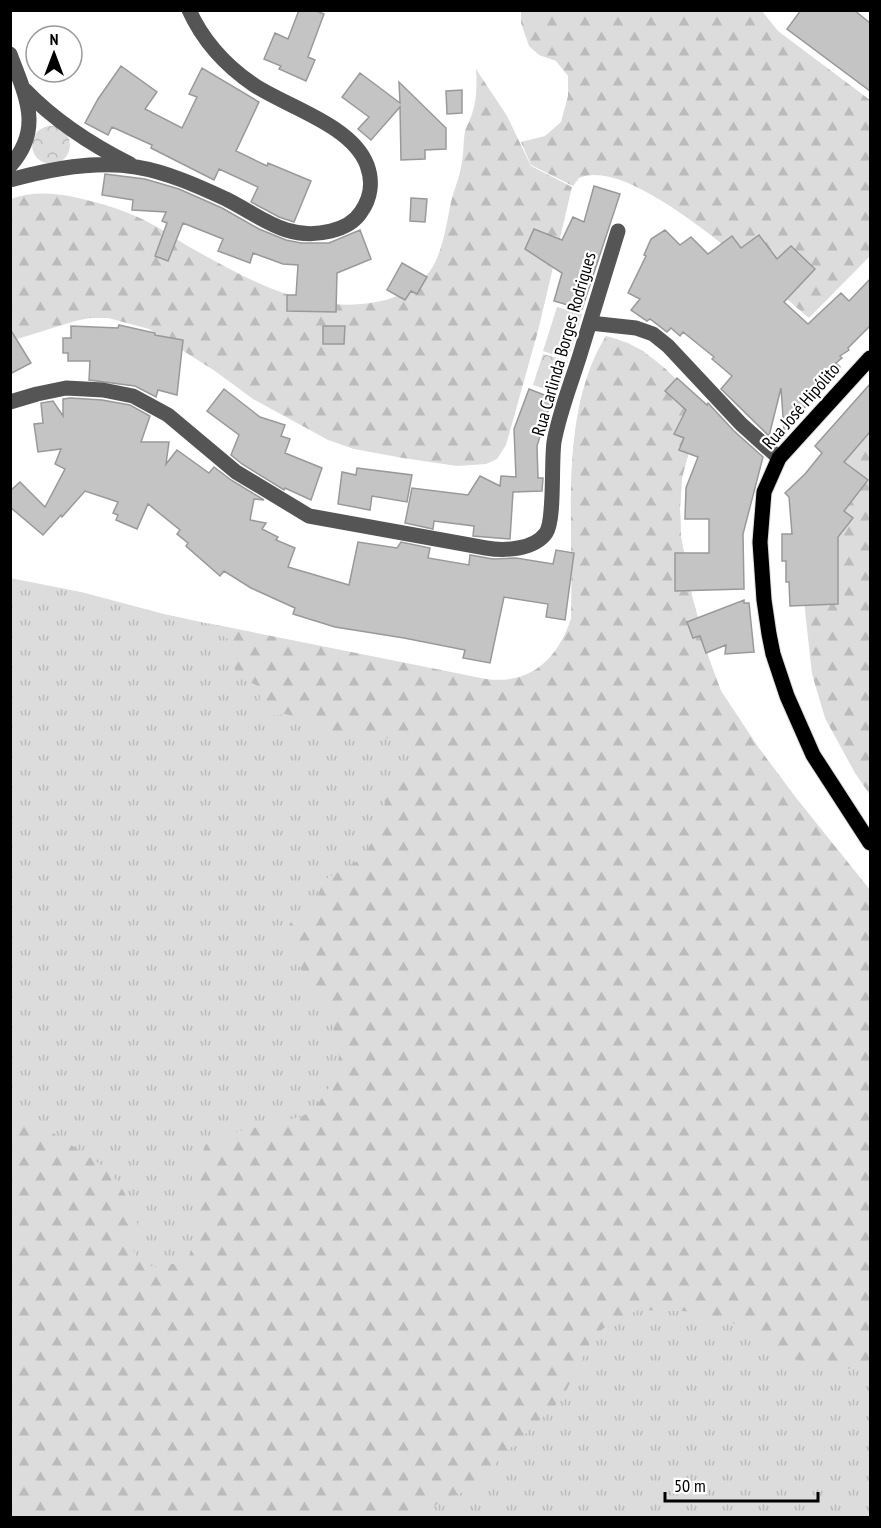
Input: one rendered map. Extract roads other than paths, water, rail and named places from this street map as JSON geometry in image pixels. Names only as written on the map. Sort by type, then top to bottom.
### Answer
[{"type":"main road","name":"Rua José Hipólito","points":[[870,358],[779,458],[764,492],[761,520],[764,600],[773,654],[787,696],[813,755],[870,843]]},
{"type":"street","points":[[23,86],[48,112],[84,139],[135,166],[228,200],[272,226],[290,231],[318,233],[343,227],[357,218],[368,199],[370,174],[356,147],[323,123],[270,95],[240,75],[209,45],[189,10]]},
{"type":"street","points":[[10,54],[23,86],[29,109],[28,134],[21,153],[10,166]]},
{"type":"street","points":[[10,180],[87,165],[135,166]]},
{"type":"street","name":"Rua Carlinda Borges Rodrigues","points":[[10,402],[66,388],[104,390],[133,396],[168,415],[237,472],[284,503],[309,516],[464,545],[511,550],[538,540],[548,530],[556,434],[597,324],[618,231]]},
{"type":"street","points":[[597,324],[636,328],[653,334],[668,346],[741,424],[779,458]]}]
